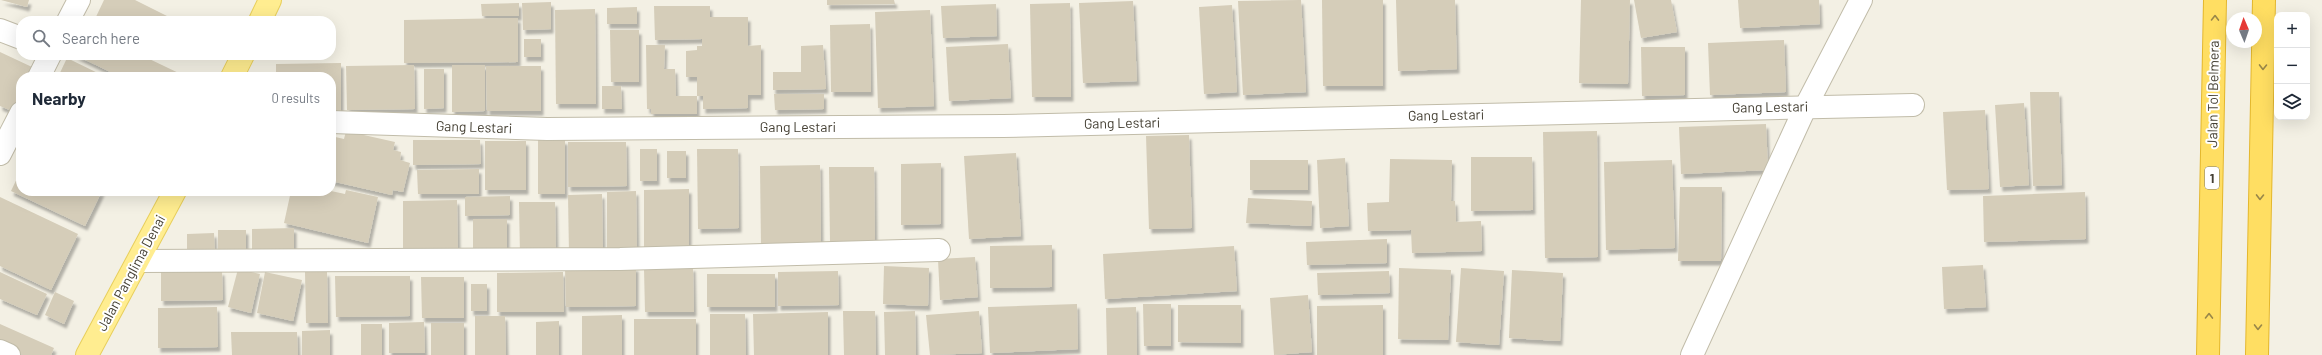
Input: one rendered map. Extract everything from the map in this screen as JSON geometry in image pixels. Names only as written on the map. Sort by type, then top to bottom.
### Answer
[{"type":"highway","name":"Jalan Tol Belmera","points":[[2208,355],[2215,0]]},
{"type":"highway","points":[[2257,355],[2264,0]]},
{"type":"main road","points":[[262,16],[270,0]]},
{"type":"main road","points":[[234,72],[240,60]]},
{"type":"main road","name":"Jalan Panglima Denai","points":[[86,355],[139,261],[172,196]]},
{"type":"street","points":[[71,16],[79,0]]},
{"type":"street","points":[[1692,355],[1806,106],[1861,0]]},
{"type":"street","points":[[0,30],[16,36]]},
{"type":"street","points":[[42,72],[48,60]]},
{"type":"street","name":"Gang Lestari","points":[[336,122],[547,129],[995,126],[1806,106],[1913,105]]},
{"type":"street","points":[[0,154],[16,123]]},
{"type":"street","points":[[139,261],[620,259],[939,250]]},
{"type":"street","points":[[0,351],[9,355]]},
{"type":"building","points":[[1,0],[29,0],[27,7]]},
{"type":"building","points":[[104,0],[135,0],[167,16],[96,16]]},
{"type":"building","points":[[827,0],[894,0],[895,4],[827,5]]},
{"type":"building","points":[[1301,0],[1306,92],[1243,95],[1238,1]]},
{"type":"building","points":[[1322,0],[1383,0],[1383,86],[1323,86]]},
{"type":"building","points":[[1396,0],[1455,0],[1457,69],[1398,71]]},
{"type":"building","points":[[1581,0],[1630,0],[1628,84],[1579,83]]},
{"type":"building","points":[[1634,0],[1671,0],[1677,32],[1641,38]]},
{"type":"building","points":[[1738,0],[1819,0],[1820,24],[1740,28]]},
{"type":"building","points":[[1133,1],[1137,81],[1083,83],[1079,3]]},
{"type":"building","points":[[551,2],[551,29],[523,30],[522,3]]},
{"type":"building","points":[[519,3],[519,16],[482,16],[481,4]]},
{"type":"building","points":[[1070,3],[1071,97],[1032,97],[1030,4]]},
{"type":"building","points":[[996,4],[997,36],[943,38],[941,6]]},
{"type":"building","points":[[1232,5],[1237,92],[1204,94],[1199,7]]},
{"type":"building","points":[[654,6],[710,6],[710,17],[748,17],[748,46],[761,45],[761,95],[748,95],[748,108],[703,109],[703,96],[697,96],[697,77],[686,77],[686,51],[697,50],[697,46],[702,46],[702,39],[655,40]]},
{"type":"building","points":[[637,7],[637,24],[607,24],[607,8]]},
{"type":"building","points":[[595,9],[596,104],[556,104],[555,10]]},
{"type":"building","points":[[930,10],[934,106],[878,108],[875,12]]},
{"type":"building","points":[[518,18],[518,62],[404,63],[404,20]]},
{"type":"building","points":[[870,24],[871,92],[831,92],[830,25]]},
{"type":"building","points":[[610,30],[639,30],[639,82],[611,82]]},
{"type":"building","points":[[524,39],[541,39],[541,57],[524,57]]},
{"type":"building","points":[[1784,40],[1786,92],[1710,95],[1708,43]]},
{"type":"building","points":[[1008,44],[1011,98],[949,101],[946,47]]},
{"type":"building","points":[[646,45],[665,45],[664,69],[675,69],[676,96],[697,96],[697,114],[651,114],[651,109],[647,109]]},
{"type":"building","points":[[823,45],[826,89],[773,90],[773,72],[801,72],[801,46]]},
{"type":"building","points":[[1641,47],[1685,47],[1685,95],[1642,96]]},
{"type":"building","points":[[0,52],[32,67],[30,72],[16,72],[16,102],[12,111],[0,106]]},
{"type":"building","points":[[66,60],[71,60],[96,72],[60,72]]},
{"type":"building","points":[[85,60],[151,60],[177,72],[111,72]]},
{"type":"building","points":[[341,63],[341,111],[336,111],[336,72],[276,72],[276,64]]},
{"type":"building","points":[[414,65],[415,109],[347,110],[346,66]]},
{"type":"building","points":[[452,65],[485,65],[485,111],[452,112]]},
{"type":"building","points":[[486,66],[541,66],[541,111],[487,111]]},
{"type":"building","points":[[424,69],[444,69],[444,108],[424,109]]},
{"type":"building","points":[[602,86],[621,86],[622,109],[602,109]]},
{"type":"building","points":[[2030,92],[2059,92],[2062,185],[2033,186]]},
{"type":"building","points":[[774,94],[824,94],[824,109],[775,110]]},
{"type":"building","points":[[2024,103],[2029,185],[2000,187],[1995,105]]},
{"type":"building","points":[[1985,110],[1989,189],[1947,190],[1943,112]]},
{"type":"building","points":[[1766,124],[1768,170],[1681,174],[1679,127]]},
{"type":"building","points":[[346,131],[395,142],[393,150],[401,152],[400,160],[410,163],[403,192],[393,190],[392,195],[336,182],[336,137],[344,139]]},
{"type":"building","points":[[1597,131],[1598,257],[1545,258],[1543,132]]},
{"type":"building","points":[[1189,135],[1192,228],[1149,229],[1146,136]]},
{"type":"building","points":[[413,140],[480,140],[481,164],[413,165]]},
{"type":"building","points":[[538,140],[565,140],[565,194],[538,194]]},
{"type":"building","points":[[485,141],[526,141],[526,190],[485,190]]},
{"type":"building","points":[[568,142],[626,142],[627,186],[568,187]]},
{"type":"building","points":[[640,149],[657,149],[657,181],[640,181]]},
{"type":"building","points":[[697,149],[738,149],[739,228],[698,229]]},
{"type":"building","points":[[667,151],[686,151],[686,178],[667,178]]},
{"type":"building","points":[[1016,153],[1021,236],[969,239],[964,156]]},
{"type":"building","points":[[1471,157],[1532,157],[1533,210],[1471,211]]},
{"type":"building","points":[[1345,158],[1349,226],[1320,228],[1317,160]]},
{"type":"building","points":[[1390,159],[1452,160],[1451,201],[1455,201],[1456,222],[1481,221],[1482,251],[1412,253],[1411,230],[1368,231],[1367,203],[1389,202]]},
{"type":"building","points":[[1250,160],[1308,160],[1308,190],[1250,190]]},
{"type":"building","points":[[1672,160],[1675,248],[1606,250],[1604,162]]},
{"type":"building","points":[[941,163],[941,224],[901,225],[901,164]]},
{"type":"building","points":[[820,165],[821,246],[761,246],[760,166]]},
{"type":"building","points":[[829,167],[874,167],[875,243],[830,243]]},
{"type":"building","points":[[479,169],[479,194],[418,194],[417,170]]},
{"type":"building","points":[[16,180],[16,193],[11,191]]},
{"type":"building","points":[[1680,187],[1722,187],[1721,261],[1678,261]]},
{"type":"building","points":[[689,189],[689,249],[644,250],[644,190]]},
{"type":"building","points":[[346,190],[378,197],[368,243],[284,223],[290,196],[336,196],[336,192],[345,194]]},
{"type":"building","points":[[636,191],[637,255],[607,256],[607,192]]},
{"type":"building","points":[[2085,192],[2086,239],[1984,242],[1983,196]]},
{"type":"building","points":[[602,194],[603,254],[569,254],[568,195]]},
{"type":"building","points":[[22,196],[100,196],[85,226]]},
{"type":"building","points":[[510,196],[510,215],[465,216],[465,197]]},
{"type":"building","points":[[0,197],[78,234],[51,290],[0,266]]},
{"type":"building","points":[[1248,198],[1312,201],[1311,226],[1246,223]]},
{"type":"building","points":[[457,200],[458,253],[403,254],[403,201]]},
{"type":"building","points":[[519,202],[555,202],[556,255],[520,255]]},
{"type":"building","points":[[473,219],[507,219],[507,254],[473,254]]},
{"type":"building","points":[[294,228],[294,256],[252,256],[252,229]]},
{"type":"building","points":[[218,230],[246,230],[246,256],[218,257]]},
{"type":"building","points":[[214,233],[215,253],[187,254],[187,234]]},
{"type":"building","points":[[1387,239],[1387,263],[1307,265],[1306,242]]},
{"type":"building","points":[[1052,245],[1052,287],[990,288],[990,246]]},
{"type":"building","points":[[1234,246],[1237,291],[1105,299],[1103,254]]},
{"type":"building","points":[[975,257],[978,297],[940,300],[938,259]]},
{"type":"building","points":[[1983,265],[1986,307],[1944,309],[1942,267]]},
{"type":"building","points":[[884,266],[929,268],[928,306],[883,304]]},
{"type":"building","points":[[636,267],[636,306],[566,307],[565,268]]},
{"type":"building","points":[[693,267],[694,312],[645,312],[644,268]]},
{"type":"building","points":[[1399,268],[1451,270],[1448,340],[1398,339]]},
{"type":"building","points":[[1461,268],[1504,271],[1499,345],[1456,342]]},
{"type":"building","points":[[238,269],[260,274],[251,313],[228,307]]},
{"type":"building","points":[[1512,270],[1563,273],[1560,341],[1509,338]]},
{"type":"building","points":[[222,271],[223,300],[161,301],[161,272]]},
{"type":"building","points":[[838,271],[839,305],[778,306],[778,272]]},
{"type":"building","points":[[1389,271],[1390,293],[1318,295],[1317,273]]},
{"type":"building","points":[[0,272],[47,294],[37,315],[0,299]]},
{"type":"building","points":[[265,272],[302,280],[293,321],[257,313]]},
{"type":"building","points":[[305,272],[327,272],[328,323],[306,323]]},
{"type":"building","points":[[563,272],[564,312],[497,312],[497,273]]},
{"type":"building","points":[[707,274],[775,274],[775,307],[707,307]]},
{"type":"building","points":[[335,276],[410,276],[410,316],[336,317]]},
{"type":"building","points":[[421,277],[464,277],[464,318],[422,318]]},
{"type":"building","points":[[471,284],[487,284],[487,311],[471,311]]},
{"type":"building","points":[[55,292],[74,301],[64,324],[45,315]]},
{"type":"building","points":[[1308,295],[1312,352],[1274,355],[1270,298]]},
{"type":"building","points":[[1077,304],[1078,349],[990,353],[988,307]]},
{"type":"building","points":[[1143,304],[1171,304],[1171,346],[1144,346]]},
{"type":"building","points":[[1178,305],[1241,305],[1241,343],[1178,342]]},
{"type":"building","points":[[1383,305],[1383,355],[1317,355],[1317,306]]},
{"type":"building","points":[[217,307],[218,347],[158,348],[158,308]]},
{"type":"building","points":[[1136,307],[1137,355],[1107,355],[1106,308]]},
{"type":"building","points":[[843,311],[875,311],[876,355],[844,355]]},
{"type":"building","points":[[915,311],[916,355],[885,355],[884,312]]},
{"type":"building","points":[[979,311],[982,353],[930,355],[926,315]]},
{"type":"building","points":[[828,312],[828,355],[754,355],[753,314]]},
{"type":"building","points":[[710,314],[745,314],[746,355],[710,355]]},
{"type":"building","points":[[622,315],[622,355],[582,355],[582,316]]},
{"type":"building","points":[[475,316],[505,316],[506,355],[475,355]]},
{"type":"building","points":[[634,319],[696,319],[696,355],[634,355]]},
{"type":"building","points":[[559,321],[559,355],[536,355],[536,322]]},
{"type":"building","points":[[424,322],[425,353],[389,353],[389,323]]},
{"type":"building","points":[[431,323],[464,323],[464,355],[431,355]]},
{"type":"building","points":[[0,324],[54,348],[51,355],[23,355],[0,345]]},
{"type":"building","points":[[361,324],[382,324],[382,355],[361,355]]},
{"type":"building","points":[[330,330],[330,355],[302,355],[302,331]]},
{"type":"building","points":[[231,332],[297,332],[298,355],[232,355]]}]
